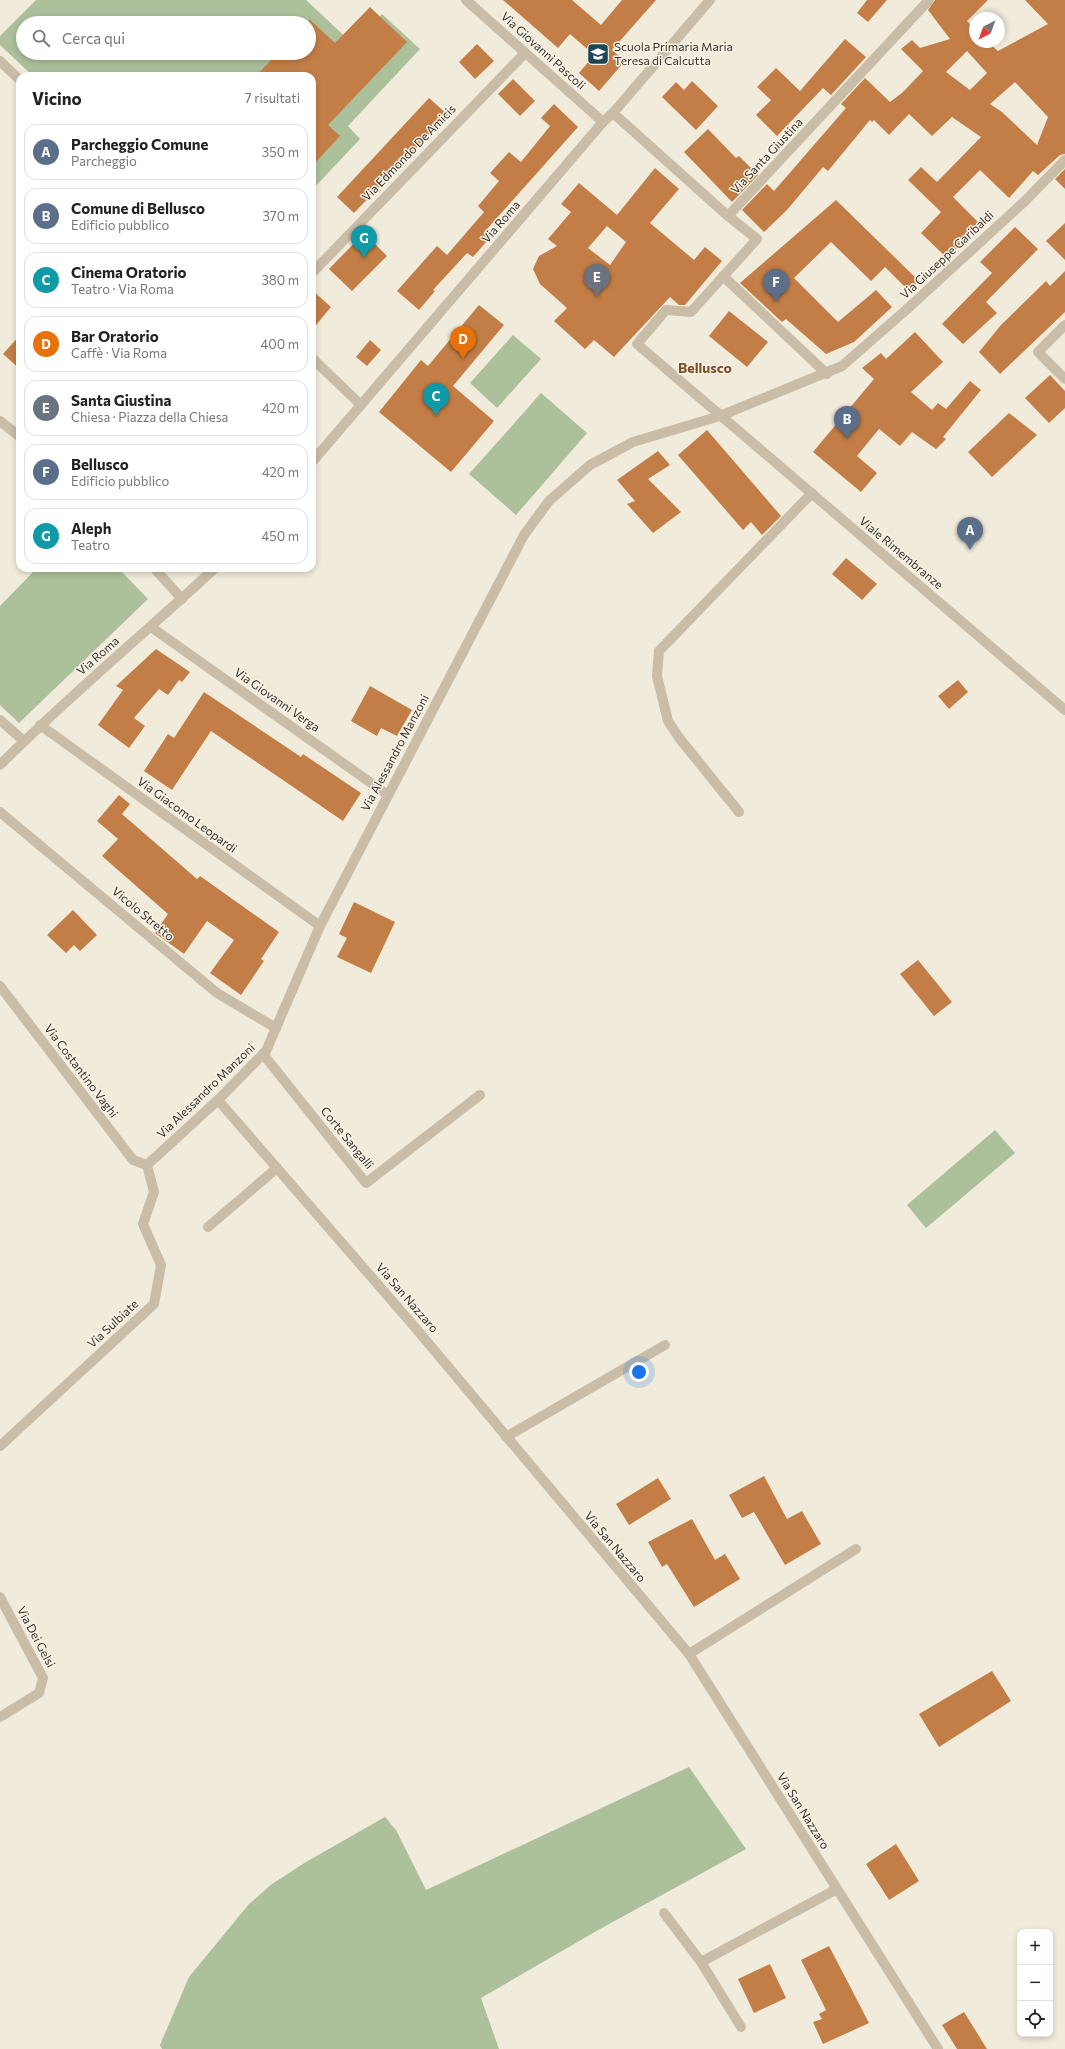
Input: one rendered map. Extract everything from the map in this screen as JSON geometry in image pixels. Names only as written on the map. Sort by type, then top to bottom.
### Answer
[{"type":"street","name":"Via Giovanni Pascoli","points":[[466,0],[603,122]]},
{"type":"street","name":"Via Roma","points":[[316,457],[603,122],[613,113],[710,0]]},
{"type":"street","name":"Via Santa Giustina","points":[[728,216],[929,0]]},
{"type":"street","name":"Via Edmondo De Amicis","points":[[316,268],[526,52]]},
{"type":"street","points":[[0,60],[16,76]]},
{"type":"street","points":[[613,113],[728,216],[757,239],[723,276],[827,374]]},
{"type":"street","name":"Via Giuseppe Garibaldi","points":[[827,374],[842,366],[906,310],[1024,202],[1065,160]]},
{"type":"street","name":"Viale Rimembranze","points":[[723,276],[691,312],[666,310],[637,344],[1065,710]]},
{"type":"street","points":[[1065,325],[1038,352],[1065,378]]},
{"type":"street","points":[[316,362],[361,405]]},
{"type":"street","name":"Via Alessandro Manzoni","points":[[147,1165],[218,1100],[266,1051],[320,926],[524,535],[549,501],[590,465],[633,442],[720,416],[827,374]]},
{"type":"street","points":[[0,421],[16,434]]},
{"type":"street","points":[[739,812],[680,739],[668,721],[657,676],[659,651],[812,493]]},
{"type":"street","points":[[158,572],[182,598]]},
{"type":"street","name":"Via Roma","points":[[0,765],[40,725],[211,572]]},
{"type":"street","name":"Via Giovanni Verga","points":[[151,627],[388,795]]},
{"type":"street","points":[[0,720],[24,741]]},
{"type":"street","name":"Via Giacomo Leopardi","points":[[40,725],[320,926]]},
{"type":"street","name":"Vicolo Stretto","points":[[0,812],[217,993],[276,1028]]},
{"type":"street","name":"Via Costantino Vaghi","points":[[0,986],[133,1160],[147,1165]]},
{"type":"street","name":"Corte Sangalli","points":[[263,1054],[366,1183],[480,1094]]},
{"type":"street","name":"Via San Nazzaro","points":[[218,1100],[413,1325],[689,1654],[938,2049]]},
{"type":"street","name":"Via Sulbiate","points":[[0,1446],[154,1304],[161,1265],[143,1224],[154,1192],[147,1165]]},
{"type":"street","points":[[208,1227],[277,1168]]},
{"type":"street","points":[[506,1437],[665,1345]]},
{"type":"street","points":[[689,1654],[856,1549]]},
{"type":"street","name":"Via Dei Gelsi","points":[[0,1597],[43,1678],[39,1693],[0,1716]]},
{"type":"street","points":[[701,1962],[837,1890]]},
{"type":"street","points":[[664,1913],[701,1962],[741,2027]]},
{"type":"green space","points":[[36,0],[306,0],[352,43],[382,14],[420,49],[348,126],[360,139],[316,186],[316,72],[29,72],[0,45],[0,36],[16,20],[16,60],[316,60],[316,16],[20,16]]},
{"type":"green space","points":[[513,335],[541,359],[497,408],[470,383]]},
{"type":"green space","points":[[541,393],[587,433],[516,515],[469,474]]},
{"type":"green space","points":[[33,572],[122,572],[148,599],[19,723],[0,705],[0,606]]},
{"type":"green space","points":[[995,1130],[1015,1153],[926,1228],[907,1205]]},
{"type":"green space","points":[[689,1767],[746,1849],[600,1929],[481,1998],[499,2049],[162,2049],[160,2045],[189,1977],[249,1904],[272,1884],[306,1862],[385,1817],[396,1830],[426,1890]]},
{"type":"building","points":[[503,0],[572,0],[601,25],[622,0],[656,0],[612,50],[625,61],[599,91],[579,73],[594,55],[570,34],[558,48]]},
{"type":"building","points":[[867,0],[887,0],[868,22],[857,13]]},
{"type":"building","points":[[935,0],[988,0],[976,12],[969,12],[969,19],[967,21],[969,23],[969,48],[995,48],[998,51],[1048,24],[1025,0],[1065,0],[1065,154],[1060,155],[1038,175],[1033,171],[1009,198],[980,170],[953,197],[980,224],[947,258],[921,233],[941,212],[908,180],[921,167],[937,182],[981,137],[952,117],[932,136],[909,114],[889,135],[874,120],[872,122],[870,120],[828,171],[823,167],[787,210],[764,232],[742,210],[767,184],[774,191],[846,108],[841,104],[865,78],[890,102],[902,93],[923,71],[901,49],[912,40],[920,48],[950,39],[928,10]],"holes":[[[967,51],[987,73],[970,90],[946,72]],[[1015,82],[1048,117],[1037,145],[1002,112],[990,104]]]},
{"type":"building","points":[[370,7],[407,42],[328,125],[340,136],[316,162],[316,72],[260,72],[271,60],[316,60],[316,25],[335,43]]},
{"type":"building","points":[[845,39],[866,57],[831,95],[823,88],[777,136],[756,115],[771,100],[757,87],[776,68],[800,91]]},
{"type":"building","points":[[477,44],[494,61],[475,79],[459,62]]},
{"type":"building","points":[[513,79],[535,101],[520,116],[498,94]]},
{"type":"building","points":[[692,81],[718,106],[696,130],[662,97],[676,82],[684,90]]},
{"type":"building","points":[[429,98],[448,115],[354,213],[337,197]]},
{"type":"building","points":[[554,104],[578,127],[487,229],[493,234],[473,257],[467,253],[433,290],[435,291],[419,310],[397,291],[437,246],[447,255],[484,212],[478,206],[499,181],[490,173],[509,152],[521,162],[550,126],[541,118]]},
{"type":"building","points":[[708,129],[736,158],[739,156],[758,175],[732,202],[684,152]]},
{"type":"building","points":[[655,168],[679,189],[650,223],[694,260],[705,247],[722,261],[685,305],[679,305],[670,297],[614,357],[594,340],[585,349],[554,321],[567,308],[540,284],[533,269],[539,256],[557,246],[548,239],[571,212],[561,204],[579,183],[617,215]],"holes":[[[607,226],[626,242],[610,265],[588,248]]]},
{"type":"building","points":[[1065,169],[1065,189],[1055,179]]},
{"type":"building","points":[[836,200],[919,281],[909,291],[885,267],[871,281],[831,242],[794,278],[838,322],[876,290],[892,307],[854,342],[826,354],[786,319],[782,322],[740,283]]},
{"type":"building","points":[[1065,223],[1065,260],[1046,241]]},
{"type":"building","points":[[1015,227],[1038,249],[986,302],[997,313],[963,344],[942,324],[992,273],[980,262]]},
{"type":"building","points":[[364,233],[387,256],[352,291],[329,269]]},
{"type":"building","points":[[1065,271],[1065,312],[1000,374],[979,352],[1001,325],[1046,281],[1050,286]]},
{"type":"building","points":[[316,294],[331,307],[316,325]]},
{"type":"building","points":[[479,305],[504,325],[453,386],[494,421],[451,472],[379,412],[421,360],[428,366]]},
{"type":"building","points":[[729,311],[768,342],[747,367],[709,336]]},
{"type":"building","points":[[915,332],[943,362],[911,392],[932,410],[938,403],[946,409],[970,381],[981,390],[943,437],[946,439],[936,449],[912,432],[900,446],[879,429],[857,456],[877,473],[861,492],[813,452],[874,379],[862,368],[881,353],[886,359]]},
{"type":"building","points":[[16,339],[16,365],[3,354]]},
{"type":"building","points":[[370,340],[381,350],[367,366],[356,357]]},
{"type":"building","points":[[1050,375],[1065,391],[1065,408],[1049,423],[1025,398]]},
{"type":"building","points":[[1009,413],[1037,435],[992,477],[968,452]]},
{"type":"building","points":[[707,430],[781,516],[762,535],[751,522],[743,530],[678,455]]},
{"type":"building","points":[[658,451],[670,465],[648,479],[681,512],[653,533],[627,504],[635,501],[617,480]]},
{"type":"building","points":[[846,558],[877,584],[862,600],[832,574]]},
{"type":"building","points":[[156,649],[190,672],[182,682],[179,680],[168,695],[159,689],[134,718],[145,726],[129,748],[98,725],[123,690],[116,686]]},
{"type":"building","points":[[958,680],[968,692],[949,709],[938,696]]},
{"type":"building","points":[[370,686],[412,710],[397,736],[381,728],[377,736],[351,721]]},
{"type":"building","points":[[204,692],[301,757],[303,754],[361,793],[343,821],[211,731],[172,790],[144,771],[168,734],[174,738]]},
{"type":"building","points":[[119,795],[130,804],[122,814],[197,879],[200,876],[279,932],[261,959],[264,961],[241,995],[210,973],[234,940],[207,921],[184,954],[155,933],[168,914],[102,856],[118,839],[97,821]]},
{"type":"building","points":[[354,902],[395,922],[371,973],[337,957],[347,938],[339,934]]},
{"type":"building","points":[[73,910],[97,935],[80,951],[74,945],[66,953],[47,935]]},
{"type":"building","points":[[918,960],[952,1002],[934,1016],[900,974]]},
{"type":"building","points":[[764,1476],[787,1519],[802,1511],[821,1544],[785,1565],[754,1512],[742,1518],[729,1495]]},
{"type":"building","points":[[658,1478],[671,1499],[629,1525],[616,1504]]},
{"type":"building","points":[[692,1519],[715,1560],[725,1554],[740,1579],[694,1607],[667,1564],[662,1567],[648,1542]]},
{"type":"building","points":[[992,1671],[1011,1701],[939,1747],[919,1714]]},
{"type":"building","points":[[896,1844],[919,1881],[889,1900],[866,1864]]},
{"type":"building","points":[[829,1946],[869,2023],[823,2044],[813,2022],[822,2019],[819,2014],[826,2010],[801,1960]]},
{"type":"building","points":[[770,1964],[786,1998],[754,2013],[738,1979]]},
{"type":"building","points":[[964,2012],[987,2049],[957,2049],[942,2025]]},
{"type":"place","name":"Scuola Primaria Maria Teresa di Calcutta","points":[[598,54]]},
{"type":"place","name":"Aleph","points":[[364,258]]},
{"type":"place","name":"Santa Giustina","points":[[597,297]]},
{"type":"place","name":"Bellusco","points":[[776,302]]},
{"type":"place","name":"Bar Oratorio","points":[[463,359]]},
{"type":"place","name":"Cinema Oratorio","points":[[436,416]]},
{"type":"place","name":"Comune di Bellusco","points":[[847,439]]},
{"type":"place","name":"Parcheggio Comune","points":[[970,550]]},
{"type":"district","name":"Bellusco","points":[[705,368]]}]
